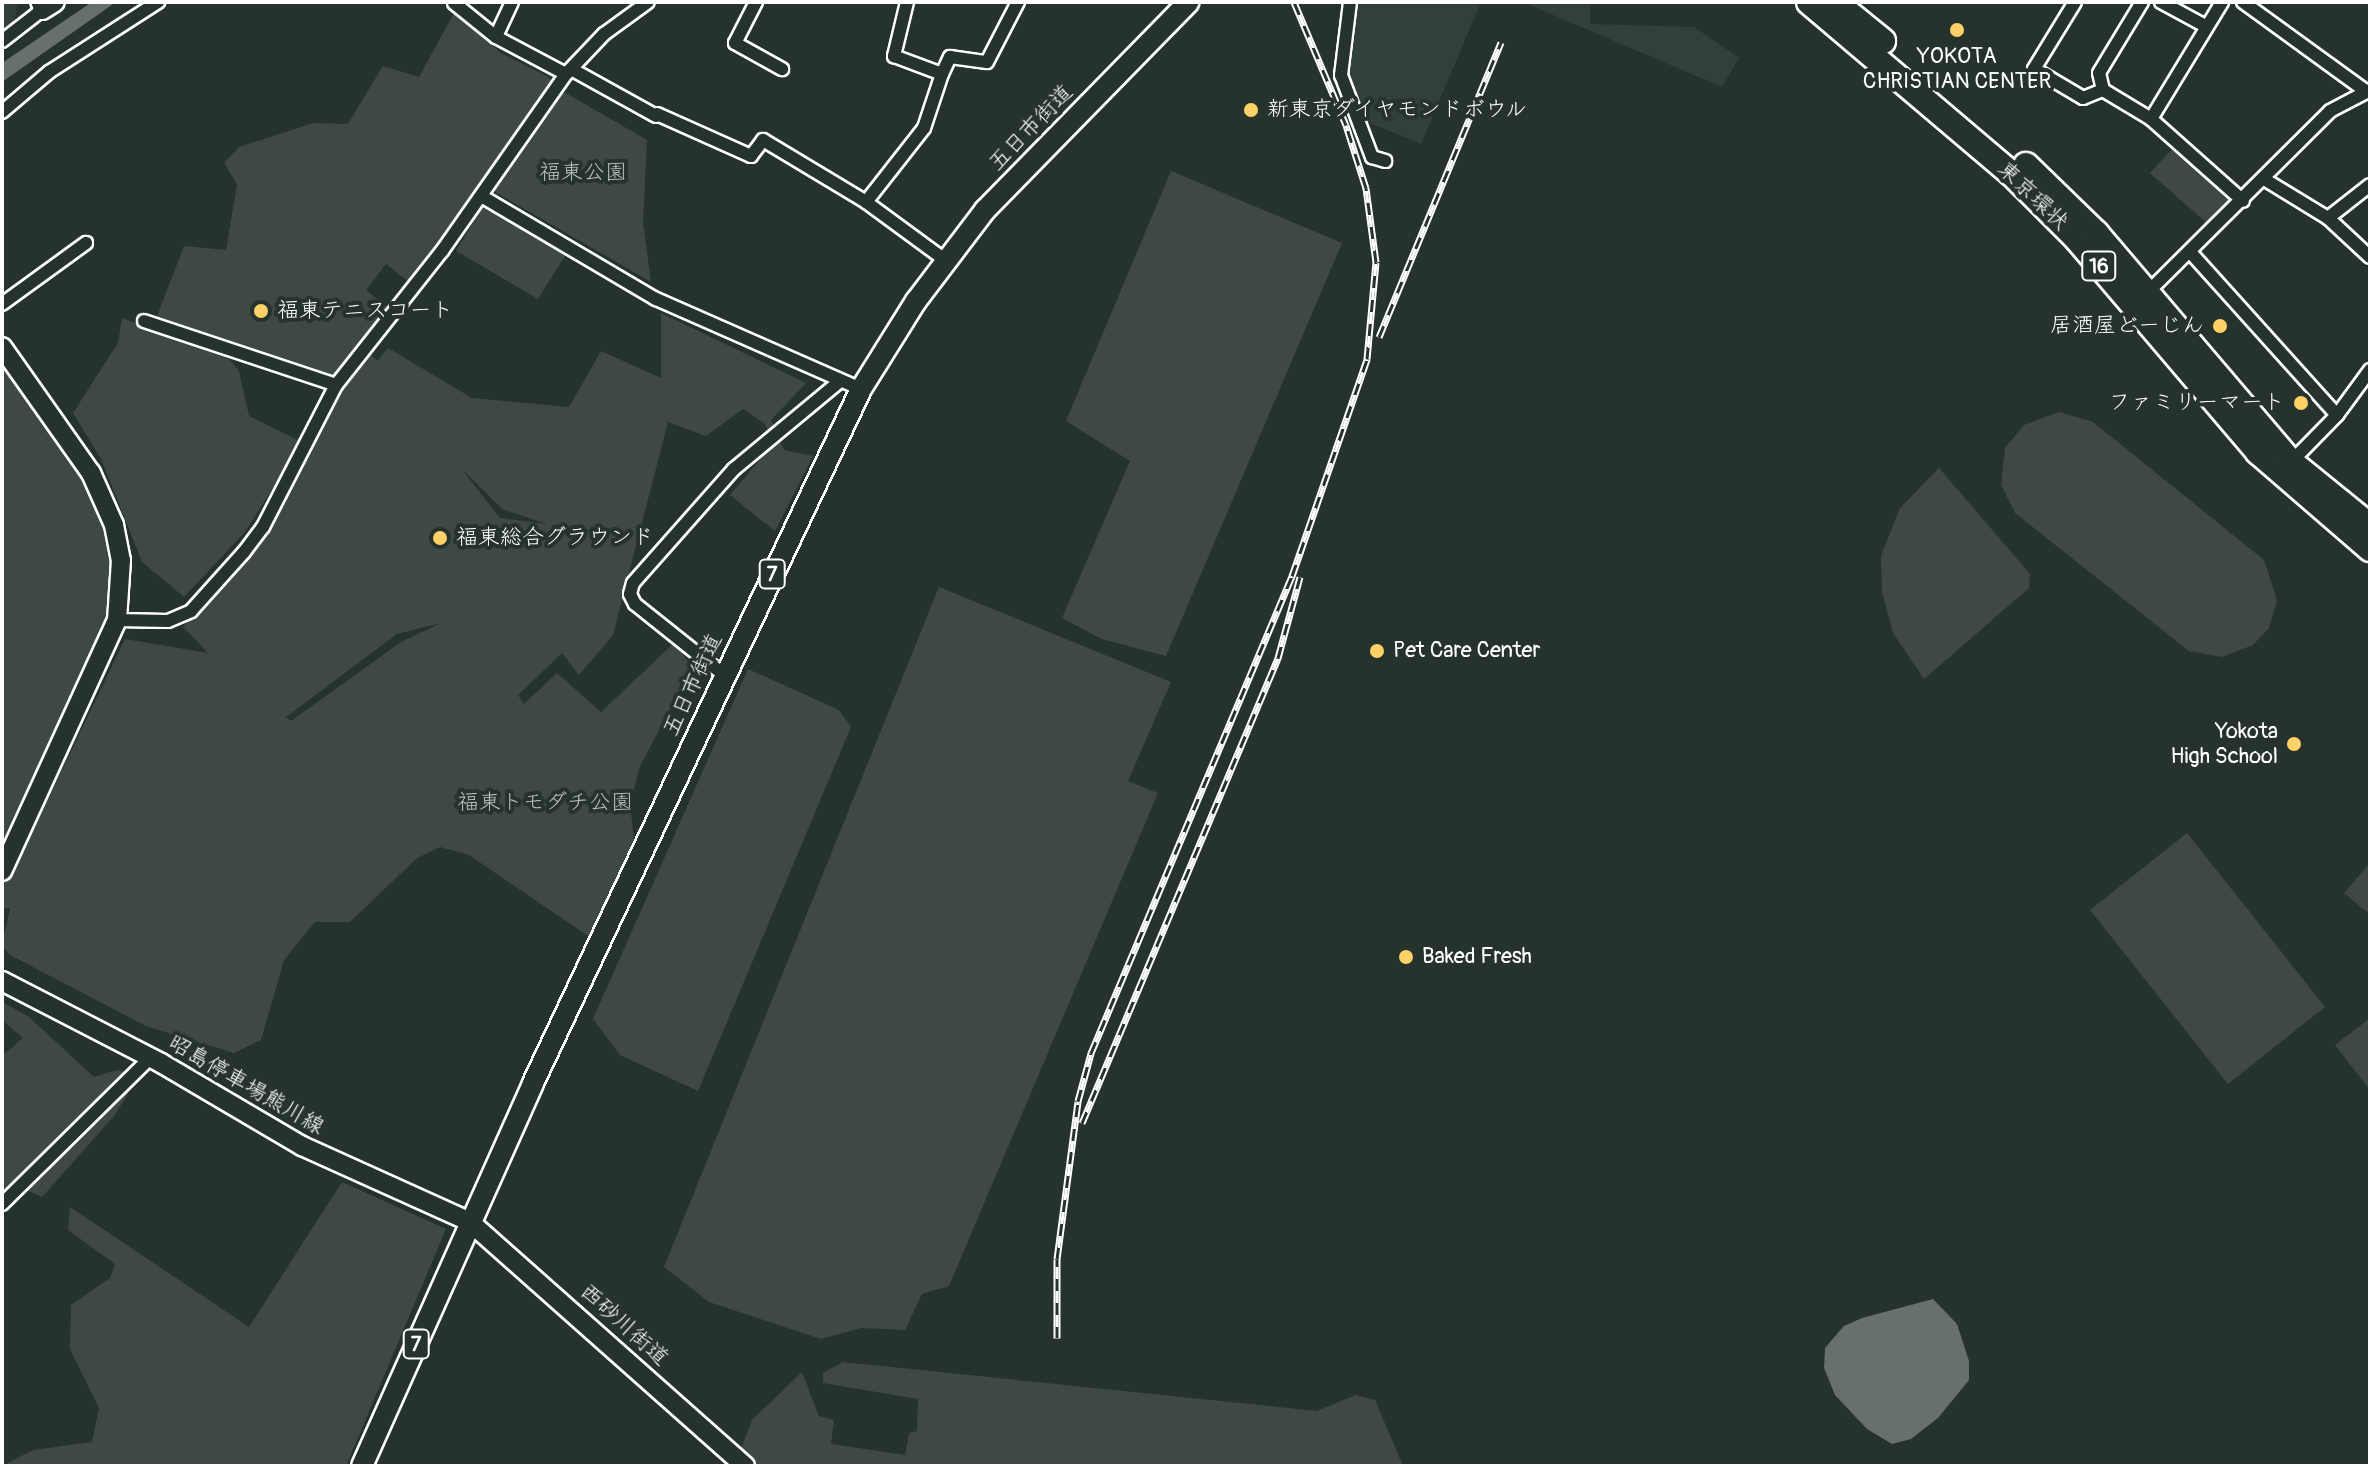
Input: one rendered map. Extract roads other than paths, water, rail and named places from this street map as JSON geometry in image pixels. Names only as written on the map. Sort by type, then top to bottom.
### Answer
[{"type":"highway","name":"東京環状","points":[[1809,2],[2012,174],[2077,239],[2258,452],[2370,549]]},
{"type":"highway","name":"東京環状","points":[[1849,6],[2096,233],[2291,462],[2370,526]]},
{"type":"main road","name":"五日市街道","points":[[362,1466],[470,1222],[724,675],[861,389],[945,260],[985,210],[1188,2]]},
{"type":"street","points":[[2,112],[49,72],[158,2]]},
{"type":"street","points":[[496,37],[512,2]]},
{"type":"street","points":[[117,620],[168,621],[191,611],[263,527],[336,385],[481,196],[570,72],[604,34],[648,2]]},
{"type":"street","points":[[756,2],[735,43],[782,69]]},
{"type":"street","points":[[907,2],[894,56],[942,74]]},
{"type":"street","points":[[866,202],[924,128],[950,57],[987,62],[1018,2]]},
{"type":"street","points":[[1350,2],[1341,75],[1372,157],[1385,161]]},
{"type":"street","points":[[2075,2],[2034,69],[2083,98],[2103,90]]},
{"type":"street","points":[[2142,2],[2099,73],[2103,90],[2151,119],[2243,201]]},
{"type":"street","points":[[2161,2],[2207,27]]},
{"type":"street","points":[[2151,119],[2222,2]]},
{"type":"street","points":[[2146,295],[2330,111],[2368,91],[2243,2]]},
{"type":"street","points":[[454,3],[496,37],[657,115],[751,156],[763,140],[866,202],[945,260]]},
{"type":"street","points":[[2,41],[45,5]]},
{"type":"street","points":[[2264,179],[2328,218],[2370,257]]},
{"type":"street","points":[[2328,218],[2370,185]]},
{"type":"street","points":[[481,196],[656,299],[861,389]]},
{"type":"street","points":[[2,304],[86,243]]},
{"type":"street","points":[[2191,253],[2337,415]]},
{"type":"street","points":[[144,321],[336,385]]},
{"type":"street","points":[[2,347],[71,439],[105,499],[121,560],[117,620],[2,871]]},
{"type":"street","points":[[2291,462],[2337,415],[2370,370]]},
{"type":"street","points":[[724,675],[635,604],[630,594],[633,583],[734,469],[840,381]]},
{"type":"street","name":"昭島停車場熊川線","points":[[2,981],[151,1057],[302,1146],[470,1222]]},
{"type":"street","points":[[2,1204],[151,1057]]},
{"type":"street","name":"西砂川街道","points":[[470,1222],[745,1466]]},
{"type":"railway","points":[[1057,1338],[1057,1259],[1078,1101],[1091,1053],[1292,576],[1367,359],[1376,262],[1366,188],[1346,125],[1294,2]]},
{"type":"railway","points":[[1379,337],[1501,42]]},
{"type":"railway","points":[[1082,1123],[1278,658],[1300,577]]},
{"type":"place","name":"YOKOTA CHRISTIAN CENTER","points":[[1957,30]]},
{"type":"place","name":"新東京ダイヤモンドボウル","points":[[1251,110]]},
{"type":"place","name":"福東テニスコート","points":[[261,311]]},
{"type":"place","name":"居酒屋どーじん","points":[[2220,326]]},
{"type":"place","name":"ファミリーマート","points":[[2301,403]]},
{"type":"place","name":"福東総合グラウンド","points":[[440,538]]},
{"type":"place","name":"Pet Care Center","points":[[1377,651]]},
{"type":"place","name":"Yokota High School","points":[[2294,744]]},
{"type":"place","name":"Baked Fresh","points":[[1406,957]]},
{"type":"park label","name":"福東公園","points":[[583,173]]},
{"type":"park label","name":"福東トモダチ公園","points":[[545,803]]}]
